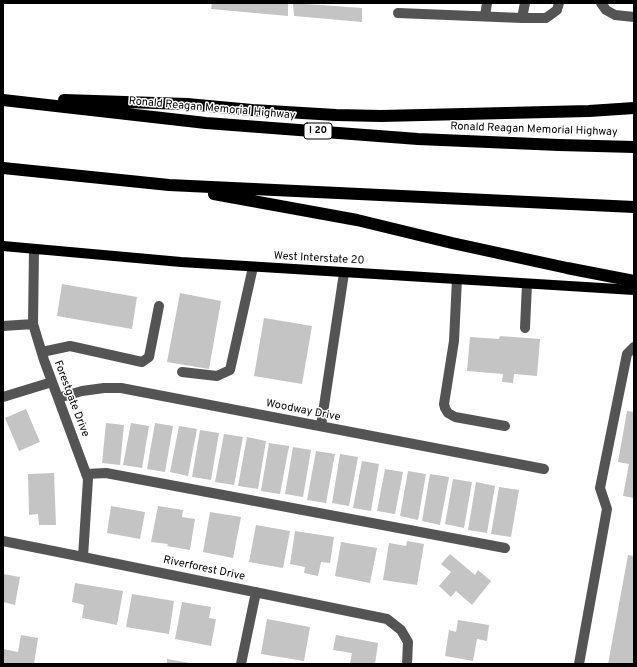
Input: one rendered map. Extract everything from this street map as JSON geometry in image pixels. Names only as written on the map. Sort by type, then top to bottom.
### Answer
[{"type":"highway","points":[[3,99],[187,104],[252,110],[381,116],[589,111],[634,108]]},
{"type":"highway","name":"Ronald Reagan Memorial Highway","points":[[3,99],[213,124],[418,139],[634,147]]},
{"type":"highway","points":[[3,168],[169,185],[634,207]]},
{"type":"highway","points":[[169,185],[356,220],[452,243],[594,274],[634,281]]},
{"type":"main road","name":"West Interstate 20","points":[[3,246],[181,262],[634,290]]},
{"type":"street","points":[[484,16],[487,3]]},
{"type":"street","points":[[522,18],[525,3]]},
{"type":"street","points":[[398,13],[546,18],[557,10],[559,3]]},
{"type":"street","points":[[601,3],[606,10],[615,15],[634,17]]},
{"type":"street","name":"Forestgate Drive","points":[[34,249],[33,324],[52,382],[88,479],[83,556]]},
{"type":"street","points":[[182,372],[217,376],[230,370],[253,267]]},
{"type":"street","points":[[321,426],[344,272]]},
{"type":"street","points":[[457,280],[454,341],[444,404],[445,408],[448,413],[455,417],[506,426]]},
{"type":"street","points":[[525,328],[527,284]]},
{"type":"street","points":[[42,352],[70,346],[142,362],[149,357],[159,306]]},
{"type":"street","points":[[3,326],[33,324]]},
{"type":"street","points":[[579,664],[607,509],[600,488],[627,354],[634,347]]},
{"type":"street","points":[[3,396],[52,382]]},
{"type":"street","name":"Woodway Drive","points":[[58,398],[82,390],[121,388],[544,469]]},
{"type":"street","points":[[86,474],[106,473],[506,548]]},
{"type":"street","name":"Riverforest Drive","points":[[3,541],[83,556],[387,619],[401,630],[408,642],[407,664]]},
{"type":"street","points":[[241,664],[256,592]]},
{"type":"building","points":[[212,3],[288,4],[288,16],[211,9]]},
{"type":"building","points":[[293,3],[362,8],[362,22],[294,16]]},
{"type":"building","points":[[62,284],[137,297],[132,329],[57,316]]},
{"type":"building","points":[[180,293],[221,301],[209,369],[167,362]]},
{"type":"building","points":[[264,318],[312,326],[302,384],[254,376]]},
{"type":"building","points":[[500,336],[540,339],[537,376],[514,374],[513,383],[502,382],[503,374],[467,371],[470,337],[499,339]]},
{"type":"building","points":[[26,409],[40,442],[19,451],[5,418]]},
{"type":"building","points":[[627,411],[634,412],[634,498],[623,496],[629,464],[618,462]]},
{"type":"building","points":[[106,423],[124,425],[120,465],[102,463]]},
{"type":"building","points":[[131,423],[149,426],[142,468],[123,465]]},
{"type":"building","points":[[155,423],[173,426],[165,472],[147,469]]},
{"type":"building","points":[[179,426],[197,429],[188,476],[170,472]]},
{"type":"building","points":[[200,430],[219,433],[211,480],[192,477]]},
{"type":"building","points":[[224,434],[243,437],[234,485],[215,482]]},
{"type":"building","points":[[247,437],[266,441],[258,489],[238,486]]},
{"type":"building","points":[[269,443],[289,446],[280,494],[261,491]]},
{"type":"building","points":[[293,447],[311,450],[303,497],[285,494]]},
{"type":"building","points":[[316,451],[335,454],[326,503],[307,500]]},
{"type":"building","points":[[340,454],[358,457],[349,506],[332,503]]},
{"type":"building","points":[[362,461],[379,464],[371,511],[353,508]]},
{"type":"building","points":[[385,469],[403,472],[395,514],[377,511]]},
{"type":"building","points":[[408,471],[426,474],[418,520],[400,516]]},
{"type":"building","points":[[54,473],[56,525],[39,525],[38,514],[29,515],[28,474]]},
{"type":"building","points":[[430,474],[449,477],[440,525],[422,521]]},
{"type":"building","points":[[453,479],[472,482],[464,528],[445,524]]},
{"type":"building","points":[[476,482],[495,486],[487,533],[468,530]]},
{"type":"building","points":[[499,487],[519,490],[511,537],[491,534]]},
{"type":"building","points":[[111,506],[145,512],[140,539],[107,533]]},
{"type":"building","points":[[158,506],[183,510],[182,517],[195,519],[190,550],[167,546],[168,544],[151,542]]},
{"type":"building","points":[[210,512],[241,517],[233,558],[203,552]]},
{"type":"building","points":[[256,525],[290,531],[283,568],[249,562]]},
{"type":"building","points":[[295,531],[334,537],[330,563],[321,562],[318,576],[304,573],[305,567],[290,564]]},
{"type":"building","points":[[407,541],[424,544],[417,585],[383,580],[389,543],[406,546]]},
{"type":"building","points":[[341,542],[377,548],[370,583],[335,576]]},
{"type":"building","points":[[450,554],[475,575],[478,570],[491,581],[472,605],[456,591],[451,597],[439,586],[451,572],[441,564]]},
{"type":"building","points":[[628,555],[634,556],[634,664],[608,664]]},
{"type":"building","points":[[3,574],[20,577],[15,605],[3,602]]},
{"type":"building","points":[[75,583],[123,591],[117,625],[82,618],[84,605],[72,602]]},
{"type":"building","points":[[132,594],[174,601],[169,634],[126,627]]},
{"type":"building","points":[[182,602],[211,607],[209,618],[216,619],[211,646],[175,639]]},
{"type":"building","points":[[267,619],[310,627],[304,661],[261,654]]},
{"type":"building","points":[[458,620],[489,625],[487,641],[477,639],[473,661],[445,656],[449,630],[456,632]]},
{"type":"building","points":[[21,635],[38,638],[34,664],[3,664],[3,649],[18,652]]},
{"type":"building","points":[[336,635],[378,643],[375,664],[350,664],[352,653],[333,650]]},
{"type":"building","points":[[167,659],[190,663],[190,664],[167,664]]}]
